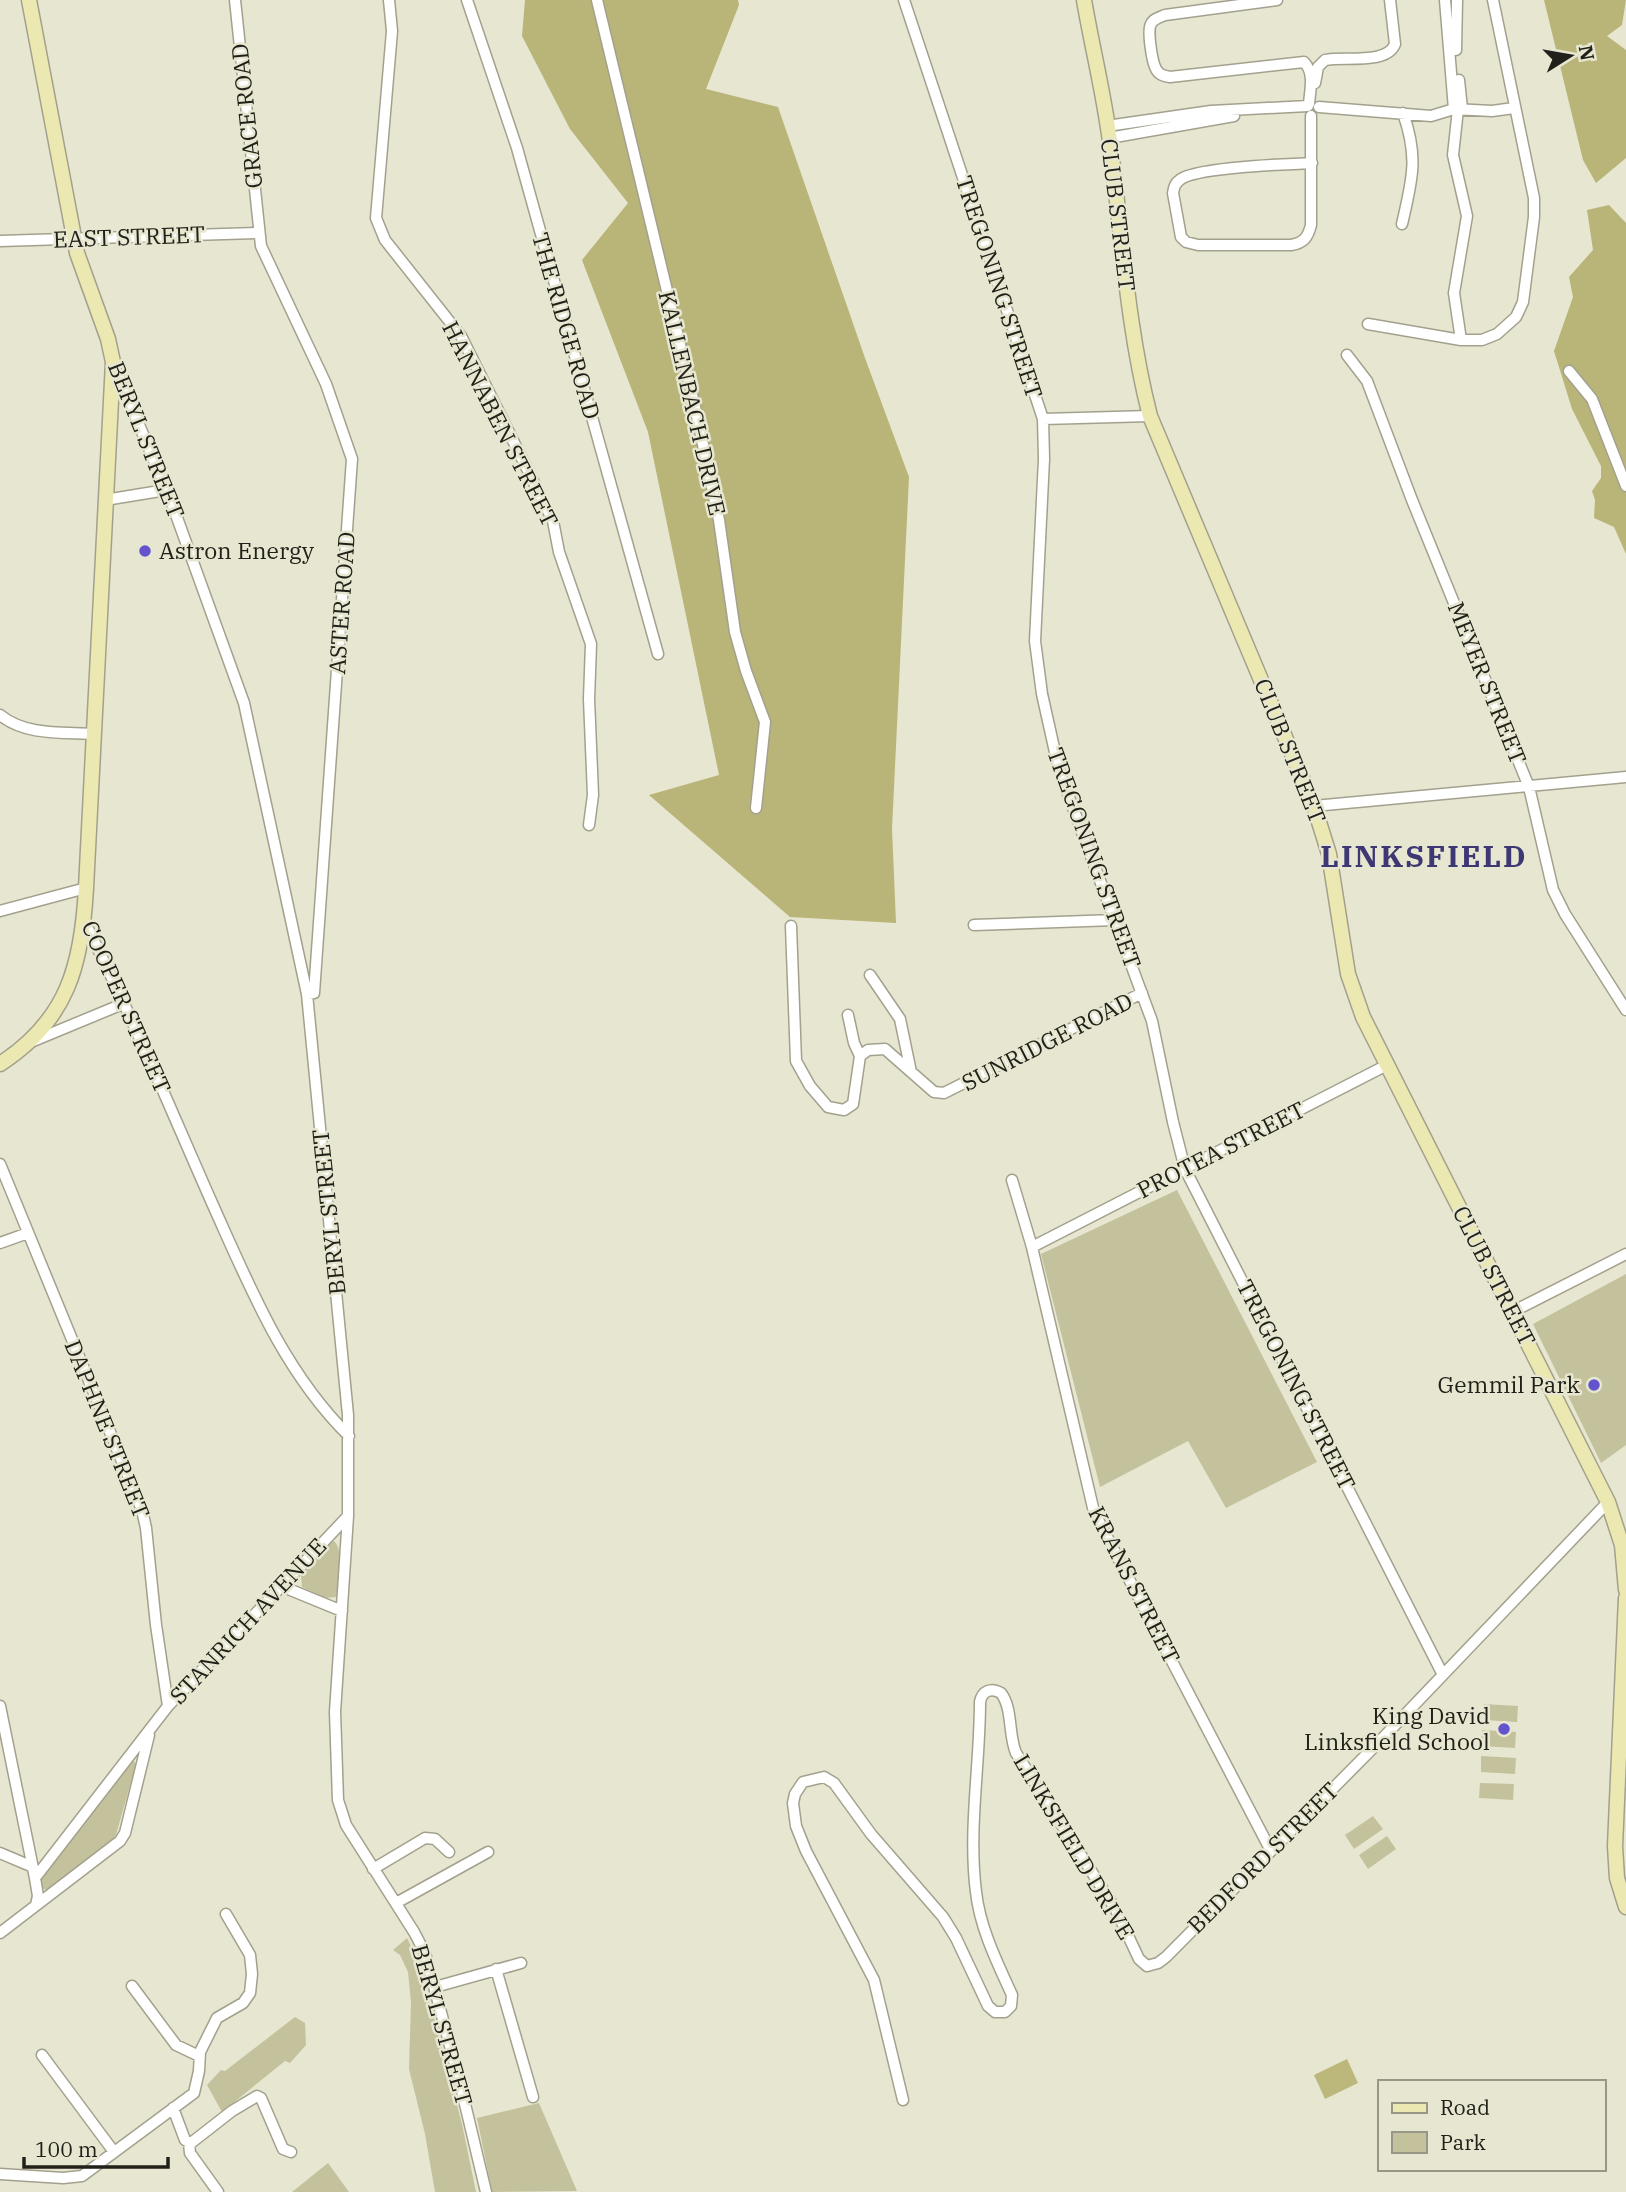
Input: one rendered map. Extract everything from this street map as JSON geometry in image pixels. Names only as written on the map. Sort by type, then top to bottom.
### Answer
[{"type":"main road","name":"BERYL STREET","points":[[29,0],[74,238],[108,339],[113,362]]},
{"type":"main road","name":"CLUB STREET","points":[[1084,0],[1108,132],[1133,329],[1150,416],[1314,806],[1329,854],[1352,990],[1387,1065],[1608,1503],[1622,1545],[1626,1590]]},
{"type":"main road","name":"COOPER STREET","points":[[84,920],[113,362]]},
{"type":"main road","points":[[0,1064],[27,1044],[64,996],[77,964],[84,920]]},
{"type":"main road","points":[[1626,1598],[1615,1846],[1617,1878],[1626,1907]]},
{"type":"street","name":"GRACE ROAD","points":[[235,0],[258,233]]},
{"type":"street","name":"HANNABEN STREET","points":[[388,0],[391,31],[376,218],[385,240],[457,328],[553,522],[559,552],[591,645],[589,699],[593,794],[589,825]]},
{"type":"street","name":"THE RIDGE ROAD","points":[[467,0],[517,148],[658,654]]},
{"type":"street","name":"KALLENBACH DRIVE","points":[[597,0],[695,407],[719,520],[735,632],[765,722],[757,808]]},
{"type":"street","name":"TREGONING STREET","points":[[904,0],[1043,419],[1045,448],[1035,652],[1059,770],[1152,1021],[1185,1169],[1442,1673]]},
{"type":"street","points":[[1276,0],[1165,15],[1154,20],[1149,32],[1154,66],[1160,74],[1170,77],[1304,62],[1311,77],[1313,110]]},
{"type":"street","points":[[1312,163],[1255,166],[1181,179],[1173,193],[1181,237],[1190,244],[1198,245],[1291,245],[1302,242],[1311,225],[1313,110],[1320,62],[1329,59],[1380,57],[1392,51],[1395,44],[1390,0]]},
{"type":"street","points":[[1445,0],[1458,109]]},
{"type":"street","points":[[1457,0],[1458,109],[1453,155],[1468,216],[1454,293],[1461,340]]},
{"type":"street","points":[[1368,324],[1461,340],[1482,340],[1497,334],[1516,317],[1523,302],[1535,203],[1493,0]]},
{"type":"street","points":[[1108,132],[1211,111],[1337,110],[1431,116],[1458,109],[1492,111],[1514,108]]},
{"type":"street","points":[[1402,224],[1414,171],[1414,154],[1404,113]]},
{"type":"street","name":"EAST STREET","points":[[0,241],[258,233]]},
{"type":"street","name":"ASTER ROAD","points":[[258,233],[274,276],[326,384],[352,458],[310,993]]},
{"type":"street","name":"MEYER STREET","points":[[1347,355],[1367,381],[1412,500],[1530,787],[1553,890],[1565,915],[1626,1010]]},
{"type":"street","name":"BERYL STREET","points":[[113,362],[202,580],[244,703],[310,993],[349,1436],[348,1516],[335,1712],[338,1800],[346,1825],[421,1945],[435,1987],[486,2192]]},
{"type":"street","points":[[1569,371],[1592,399],[1626,486]]},
{"type":"street","points":[[1043,419],[1150,416]]},
{"type":"street","points":[[106,500],[166,490]]},
{"type":"street","points":[[0,715],[24,729],[94,734]]},
{"type":"street","points":[[1314,806],[1626,776]]},
{"type":"street","points":[[0,911],[86,888]]},
{"type":"street","name":"COOPER STREET","points":[[84,920],[125,1003],[275,1339],[302,1379],[349,1436]]},
{"type":"street","points":[[974,925],[1115,920]]},
{"type":"street","points":[[792,926],[794,1056],[810,1086],[828,1107],[839,1111],[853,1104],[860,1056],[848,1015]]},
{"type":"street","points":[[870,975],[900,1018],[911,1072]]},
{"type":"street","name":"SUNRIDGE ROAD","points":[[860,1056],[874,1048],[885,1049],[934,1092],[944,1093],[1143,993]]},
{"type":"street","points":[[27,1044],[125,1003]]},
{"type":"street","name":"PROTEA STREET","points":[[1032,1248],[1387,1065]]},
{"type":"street","name":"DAPHNE STREET","points":[[0,1164],[142,1510],[168,1706]]},
{"type":"street","name":"KRANS STREET","points":[[1012,1180],[1032,1248],[1094,1512],[1270,1849]]},
{"type":"street","points":[[0,1243],[28,1233]]},
{"type":"street","points":[[1512,1311],[1626,1254]]},
{"type":"street","name":"BEDFORD STREET","points":[[1147,1966],[1163,1960],[1270,1849],[1376,1745],[1442,1673],[1608,1503]]},
{"type":"street","name":"STANRICH AVENUE","points":[[34,1872],[168,1706],[348,1516]]},
{"type":"street","points":[[281,1586],[342,1611]]},
{"type":"street","name":"LINKSFIELD DRIVE","points":[[903,2100],[874,1980],[806,1851],[796,1826],[793,1803],[803,1782],[824,1777],[834,1783],[871,1834],[943,1917],[956,1938],[988,2006],[995,2012],[1005,2012],[1011,2006],[1012,1995],[984,1925],[977,1901],[974,1871],[980,1742],[979,1702],[987,1691],[1001,1693],[1007,1704],[1010,1735],[1016,1753],[1120,1916],[1139,1959],[1147,1966]]},
{"type":"street","points":[[0,1706],[34,1872],[36,1905]]},
{"type":"street","name":"STANRICH AVENUE","points":[[0,1933],[123,1838],[151,1728]]},
{"type":"street","points":[[373,1868],[425,1838],[435,1839],[449,1852]]},
{"type":"street","points":[[396,1903],[488,1852]]},
{"type":"street","points":[[0,1853],[34,1872]]},
{"type":"street","points":[[0,2174],[72,2178],[87,2173],[194,2093],[199,2056],[219,2015],[243,2003],[249,1996],[252,1974],[250,1955],[226,1914]]},
{"type":"street","points":[[435,1987],[521,1963]]},
{"type":"street","points":[[496,1969],[533,2097]]},
{"type":"street","points":[[132,1986],[178,2048],[199,2056]]},
{"type":"street","points":[[42,2055],[114,2152]]},
{"type":"street","points":[[189,2143],[257,2096],[261,2098],[283,2149],[291,2152]]},
{"type":"street","points":[[173,2108],[185,2140],[189,2143],[190,2153],[218,2192]]},
{"type":"green space","points":[[1177,1190],[1317,1462],[1226,1508],[1188,1441],[1100,1487],[1041,1254]]},
{"type":"green space","name":"Gemmil Park","points":[[1626,1274],[1626,1445],[1601,1463],[1533,1324]]},
{"type":"green space","points":[[334,1541],[340,1560],[336,1597],[324,1598],[302,1587],[301,1575],[326,1546]]},
{"type":"green space","points":[[1484,1704],[1518,1706],[1517,1722],[1483,1720]]},
{"type":"green space","points":[[1482,1730],[1516,1732],[1515,1748],[1481,1746]]},
{"type":"green space","points":[[1481,1756],[1516,1758],[1515,1774],[1481,1772]]},
{"type":"green space","points":[[132,1759],[136,1764],[116,1835],[46,1890],[41,1887],[45,1871]]},
{"type":"green space","points":[[1480,1783],[1514,1784],[1513,1800],[1479,1798]]},
{"type":"green space","points":[[1373,1816],[1383,1829],[1354,1849],[1345,1835]]},
{"type":"green space","points":[[1387,1836],[1396,1849],[1368,1869],[1359,1855]]},
{"type":"green space","points":[[407,1938],[420,1965],[462,2124],[476,2192],[435,2192],[425,2134],[409,2069],[411,2002],[408,1972],[400,1955],[393,1950]]},
{"type":"green space","points":[[295,2017],[305,2023],[306,2045],[290,2063],[285,2061],[222,2112],[207,2085],[221,2070],[225,2071]]},
{"type":"green space","points":[[539,2103],[577,2191],[492,2192],[477,2118]]},
{"type":"green space","points":[[328,2163],[349,2192],[292,2192]]},
{"type":"shaded area","points":[[525,0],[738,0],[739,5],[706,89],[778,107],[909,477],[892,829],[896,923],[790,917],[649,795],[719,775],[648,432],[582,260],[628,203],[570,129],[522,36]]},
{"type":"shaded area","points":[[1544,0],[1626,0],[1622,25],[1607,36],[1626,50],[1626,158],[1596,183],[1583,160]]},
{"type":"shaded area","points":[[1609,205],[1626,223],[1626,554],[1614,527],[1594,518],[1595,500],[1592,491],[1601,478],[1601,466],[1572,409],[1554,351],[1573,297],[1569,277],[1593,250],[1587,210]]},
{"type":"shaded area","points":[[1347,2059],[1358,2083],[1325,2099],[1314,2075]]},
{"type":"place","name":"Astron Energy","points":[[145,551]]},
{"type":"place","name":"Gemmil Park","points":[[1594,1385]]},
{"type":"place","name":"King David Linksfield School","points":[[1504,1729]]},
{"type":"district","name":"LINKSFIELD","points":[[1424,857]]}]
